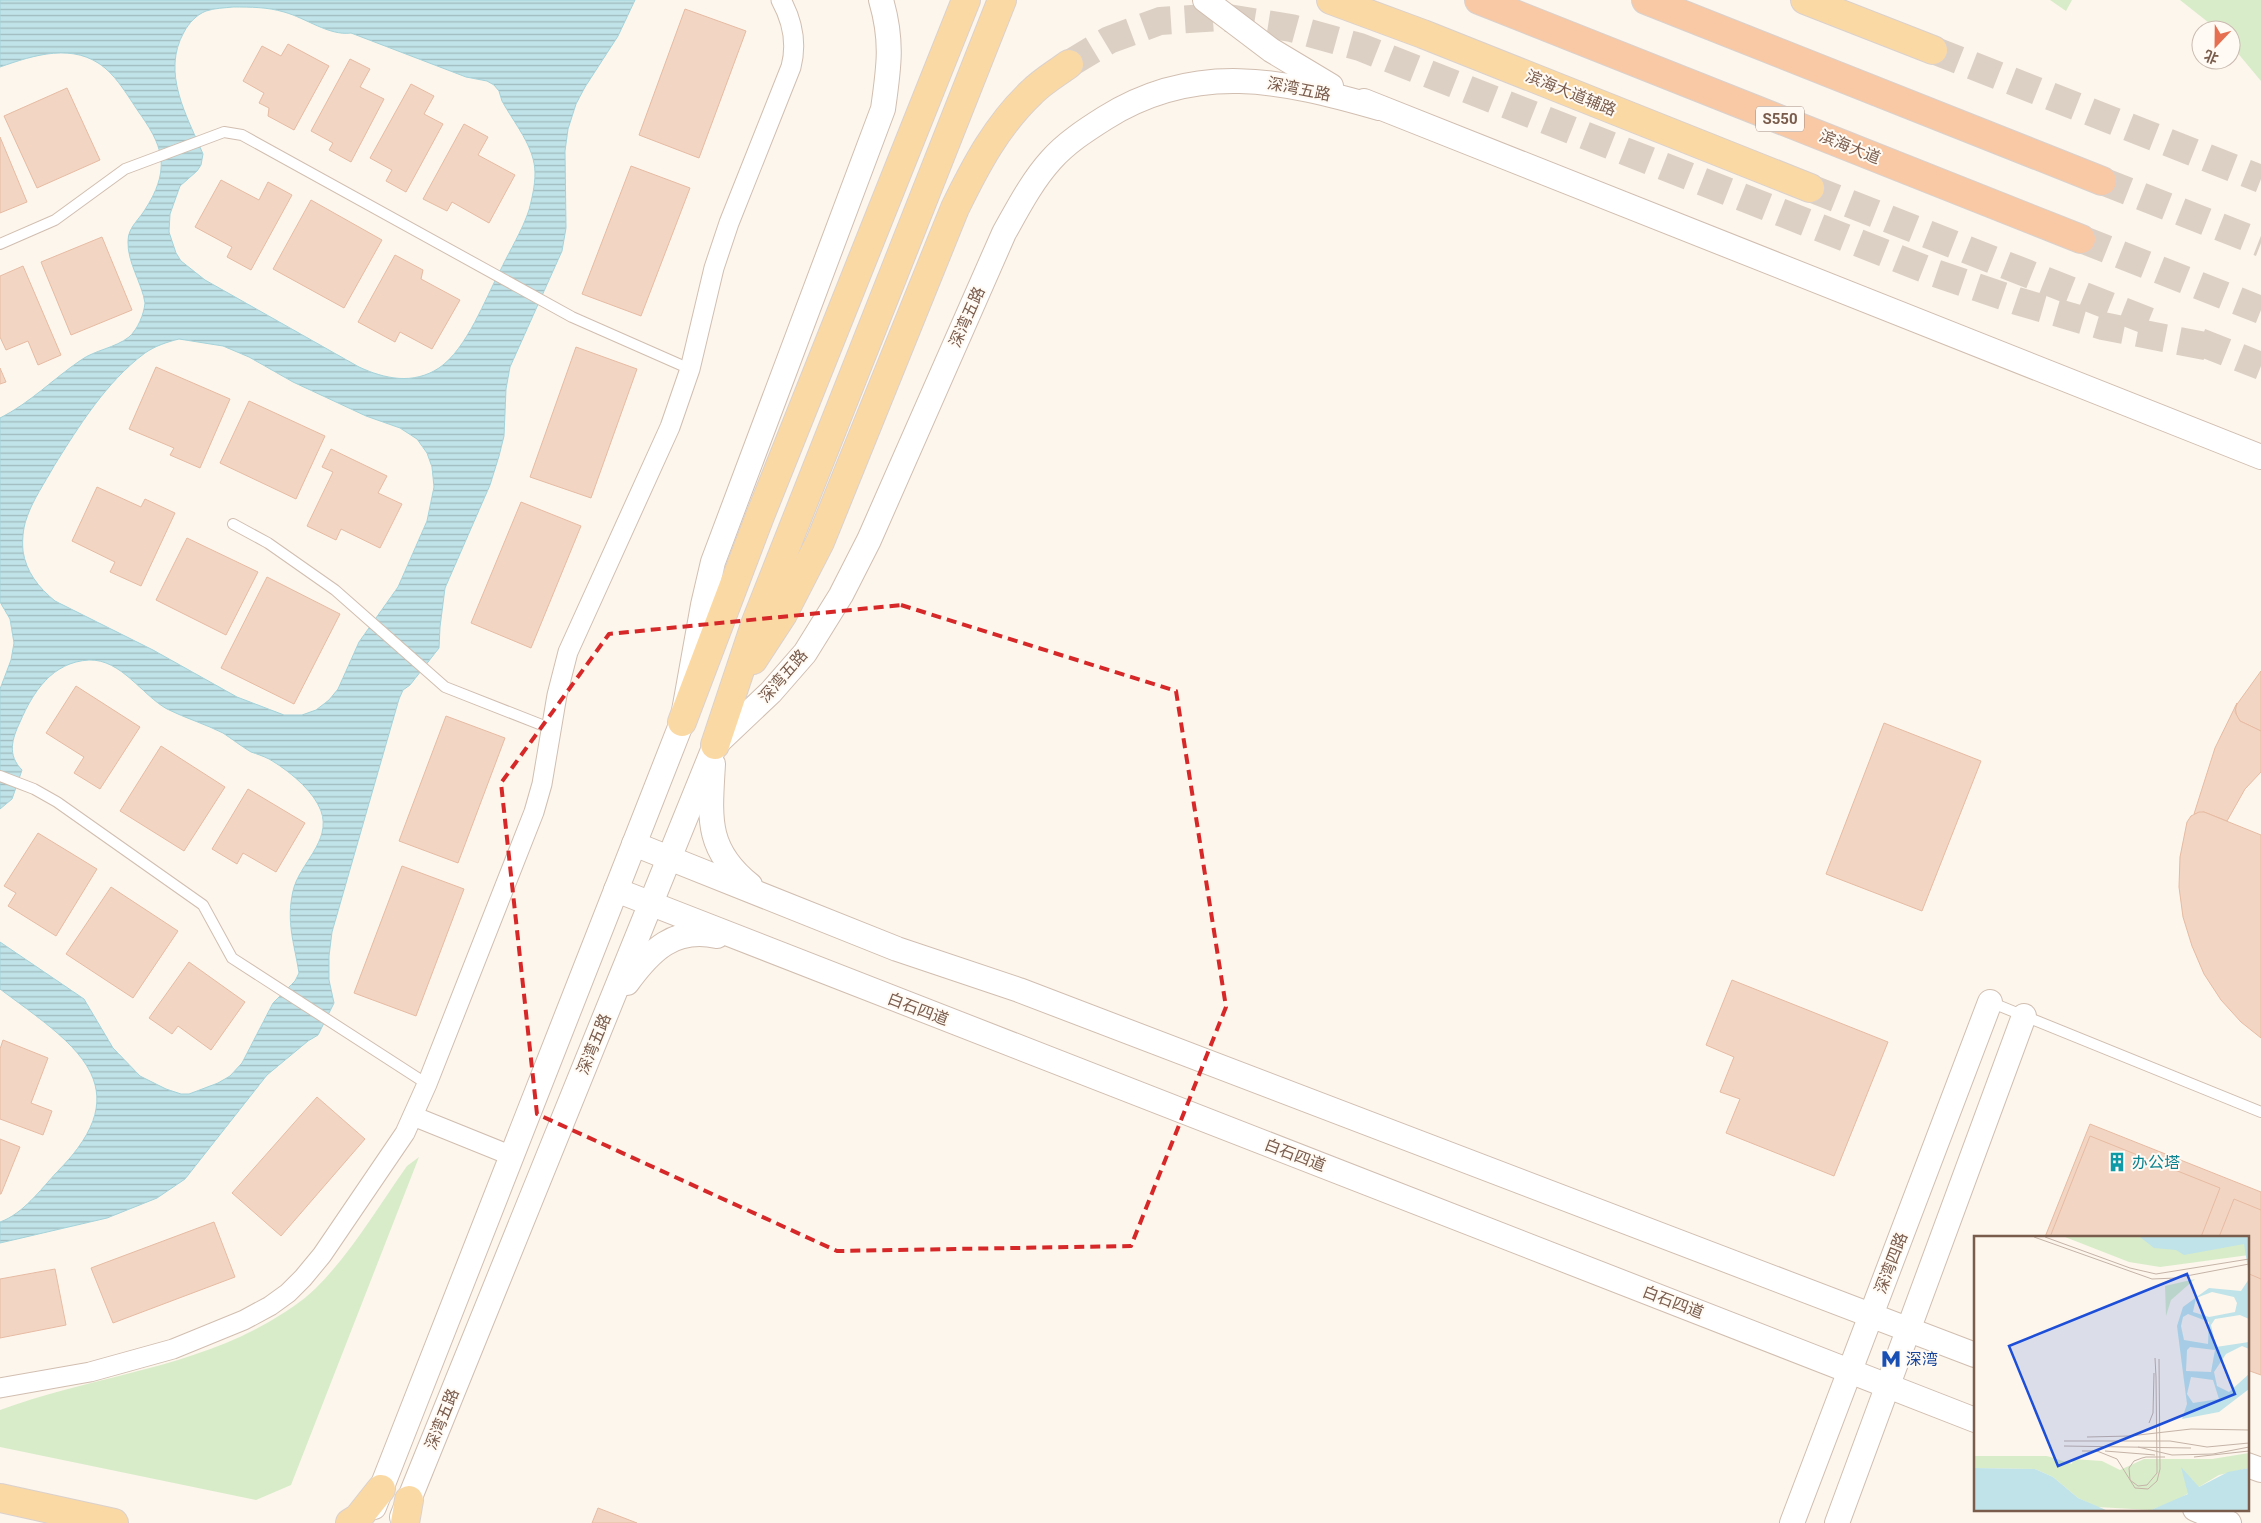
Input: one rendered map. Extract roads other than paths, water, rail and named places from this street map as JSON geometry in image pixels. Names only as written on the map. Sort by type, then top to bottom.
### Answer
[{"type":"highway","name":"滨海大道","points":[[1480,0],[2081,239]]},
{"type":"highway","points":[[1646,0],[2102,181]]},
{"type":"main road","points":[[682,722],[760,516],[966,0]]},
{"type":"main road","points":[[715,745],[756,622],[1002,0]]},
{"type":"main road","name":"滨海大道辅路","points":[[1331,0],[1423,34],[1810,188]]},
{"type":"main road","points":[[1805,0],[1933,50]]},
{"type":"main road","points":[[733,691],[784,614],[810,565],[955,208],[980,158],[1004,122],[1033,91],[1069,64]]},
{"type":"main road","points":[[350,1523],[358,1518],[381,1489]]},
{"type":"main road","points":[[0,1498],[114,1523]]},
{"type":"street","points":[[0,1388],[90,1372],[173,1349],[244,1320],[270,1306],[288,1293],[322,1255],[396,1148],[414,1116],[534,812],[542,784],[557,695],[568,652],[652,469],[670,427],[690,369],[714,268],[729,223],[794,54],[791,22],[781,0]]},
{"type":"street","name":"深湾五路","points":[[368,1523],[682,722],[703,605],[714,562],[883,108],[890,59],[889,25],[881,0]]},
{"type":"street","points":[[1205,0],[1271,50],[1322,82],[1379,108],[2261,457]]},
{"type":"street","name":"深湾五路","points":[[404,1516],[715,745],[771,692],[805,653],[841,595],[869,540],[1004,232],[1026,193],[1051,160],[1081,133],[1121,108],[1161,90],[1207,81],[1272,83],[1315,90],[1379,108]]},
{"type":"street","points":[[715,745],[711,812],[716,845],[723,859],[735,873],[764,897]]},
{"type":"street","points":[[634,844],[897,949],[1019,990],[1974,1355]]},
{"type":"street","name":"白石四道","points":[[616,890],[1974,1420]]},
{"type":"street","points":[[609,1008],[640,965],[656,949],[676,937],[707,934],[741,940]]},
{"type":"street","name":"深湾四路","points":[[1792,1523],[1990,1002]]},
{"type":"street","points":[[1837,1523],[2024,1016]]},
{"type":"street","points":[[414,1116],[512,1156]]},
{"type":"street","points":[[2248,1465],[2261,1470]]},
{"type":"street","points":[[2198,1510],[2229,1523]]},
{"type":"lane","points":[[0,244],[54,220],[125,169],[224,132],[242,135],[572,317],[690,369]]},
{"type":"lane","points":[[233,524],[276,548],[336,590],[445,687],[552,729]]},
{"type":"lane","points":[[0,776],[34,789],[58,802],[203,905],[232,958],[427,1084]]},
{"type":"lane","points":[[1990,1002],[2261,1112]]},
{"type":"water","points":[[0,0],[635,0],[618,36],[576,104],[568,129],[565,151],[566,228],[562,251],[510,367],[506,389],[504,436],[499,456],[490,485],[445,588],[439,648],[410,685],[403,690],[399,699],[332,932],[329,980],[334,1003],[318,1035],[267,1075],[185,1179],[157,1198],[107,1218],[0,1243],[0,1222],[24,1207],[57,1172],[82,1141],[95,1114],[96,1090],[88,1068],[73,1048],[52,1028],[0,989],[0,942],[84,999],[113,1048],[140,1076],[166,1089],[181,1094],[189,1094],[218,1083],[230,1076],[242,1063],[273,1003],[295,981],[299,973],[292,932],[291,902],[296,881],[319,842],[323,822],[321,811],[312,796],[299,781],[284,769],[269,759],[251,752],[223,733],[167,709],[111,665],[101,661],[89,660],[64,666],[46,681],[31,700],[17,728],[12,747],[14,759],[22,770],[12,799],[0,809],[0,689],[11,660],[14,643],[10,619],[0,602],[0,418],[31,398],[81,360],[129,337],[138,326],[145,303],[132,265],[128,241],[132,227],[144,212],[156,190],[161,161],[155,138],[119,82],[110,72],[93,60],[80,55],[54,53],[26,58],[0,67]],"holes":[[[233,7],[278,10],[334,32],[351,33],[466,77],[487,81],[499,91],[502,101],[532,154],[535,173],[529,210],[467,336],[449,360],[439,368],[419,377],[399,378],[379,375],[359,367],[205,280],[181,261],[176,253],[169,232],[170,214],[180,186],[197,171],[201,165],[203,154],[179,94],[175,63],[178,47],[184,32],[199,15],[209,10]],[[179,339],[223,346],[249,357],[293,382],[366,416],[400,428],[417,439],[427,453],[432,467],[434,487],[427,521],[398,587],[359,642],[338,689],[329,700],[316,710],[302,715],[284,715],[237,697],[153,650],[55,601],[34,579],[27,566],[23,547],[23,535],[29,513],[54,466],[83,420],[118,377],[145,353],[153,348]]]},
{"type":"tunnel","points":[[1069,64],[1109,40],[1160,21],[1221,17],[1291,28],[1360,47],[1935,273],[2017,301],[2103,326],[2215,348]]},
{"type":"tunnel","points":[[1933,50],[2261,179]]},
{"type":"tunnel","points":[[2102,181],[2261,243]]},
{"type":"tunnel","points":[[1810,188],[2153,323]]},
{"type":"tunnel","points":[[2081,239],[2261,310]]},
{"type":"tunnel","points":[[2200,342],[2261,366]]},
{"type":"place","name":"办公塔","points":[[2117,1162]]},
{"type":"place","name":"深湾","points":[[1891,1359]]}]
